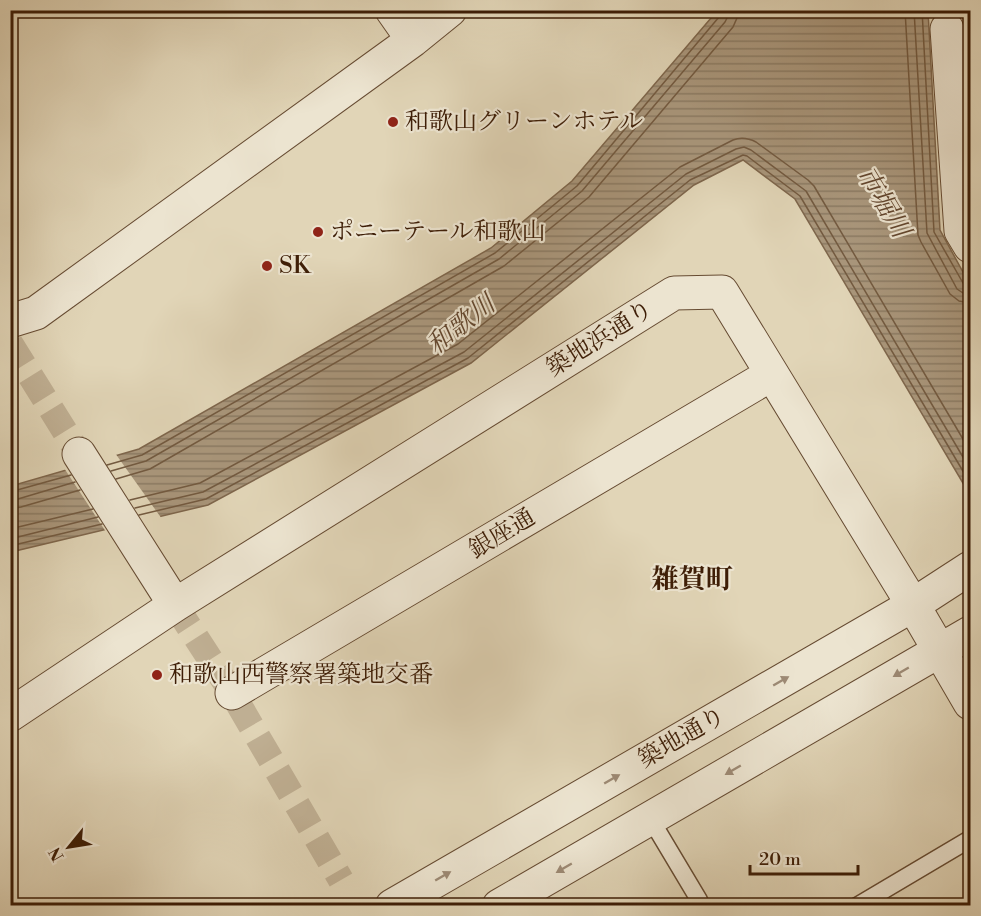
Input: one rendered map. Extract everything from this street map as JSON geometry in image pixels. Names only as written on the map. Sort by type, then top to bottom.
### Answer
[{"type":"street","points":[[392,10],[413,40]]},
{"type":"street","points":[[10,321],[36,313],[413,40],[450,10]]},
{"type":"street","points":[[947,28],[961,231],[970,246]]},
{"type":"street","name":"築地浜通り","points":[[175,605],[674,293],[722,292],[913,605],[970,703]]},
{"type":"street","name":"銀座通","points":[[232,693],[772,374]]},
{"type":"street","points":[[10,715],[175,605],[79,454]]},
{"type":"street","name":"築地通り","points":[[393,906],[913,605],[961,573]]},
{"type":"street","points":[[499,906],[970,633]]},
{"type":"lane","points":[[650,818],[699,900]]},
{"type":"lane","points":[[856,906],[970,839]]},
{"type":"water","points":[[717,11],[928,11],[940,230],[970,285],[970,495],[795,199],[743,160],[694,185],[471,363],[208,505],[11,552],[11,486],[139,449],[491,248],[572,181]]},
{"type":"pier","points":[[115,453],[162,519],[106,532],[64,468]]},
{"type":"tunnel","points":[[10,343],[79,454]]},
{"type":"tunnel","points":[[175,605],[232,693],[341,880]]},
{"type":"place","name":"和歌山グリーンホテル","points":[[393,122]]},
{"type":"place","name":"ポニーテール和歌山","points":[[318,232]]},
{"type":"place","name":"SK","points":[[267,266]]},
{"type":"place","name":"和歌山西警察署築地交番","points":[[157,675]]},
{"type":"district","name":"雑賀町","points":[[692,580]]},
{"type":"water label","name":"市堀川","points":[[883,202]]},
{"type":"water label","name":"和歌川","points":[[461,325]]}]
